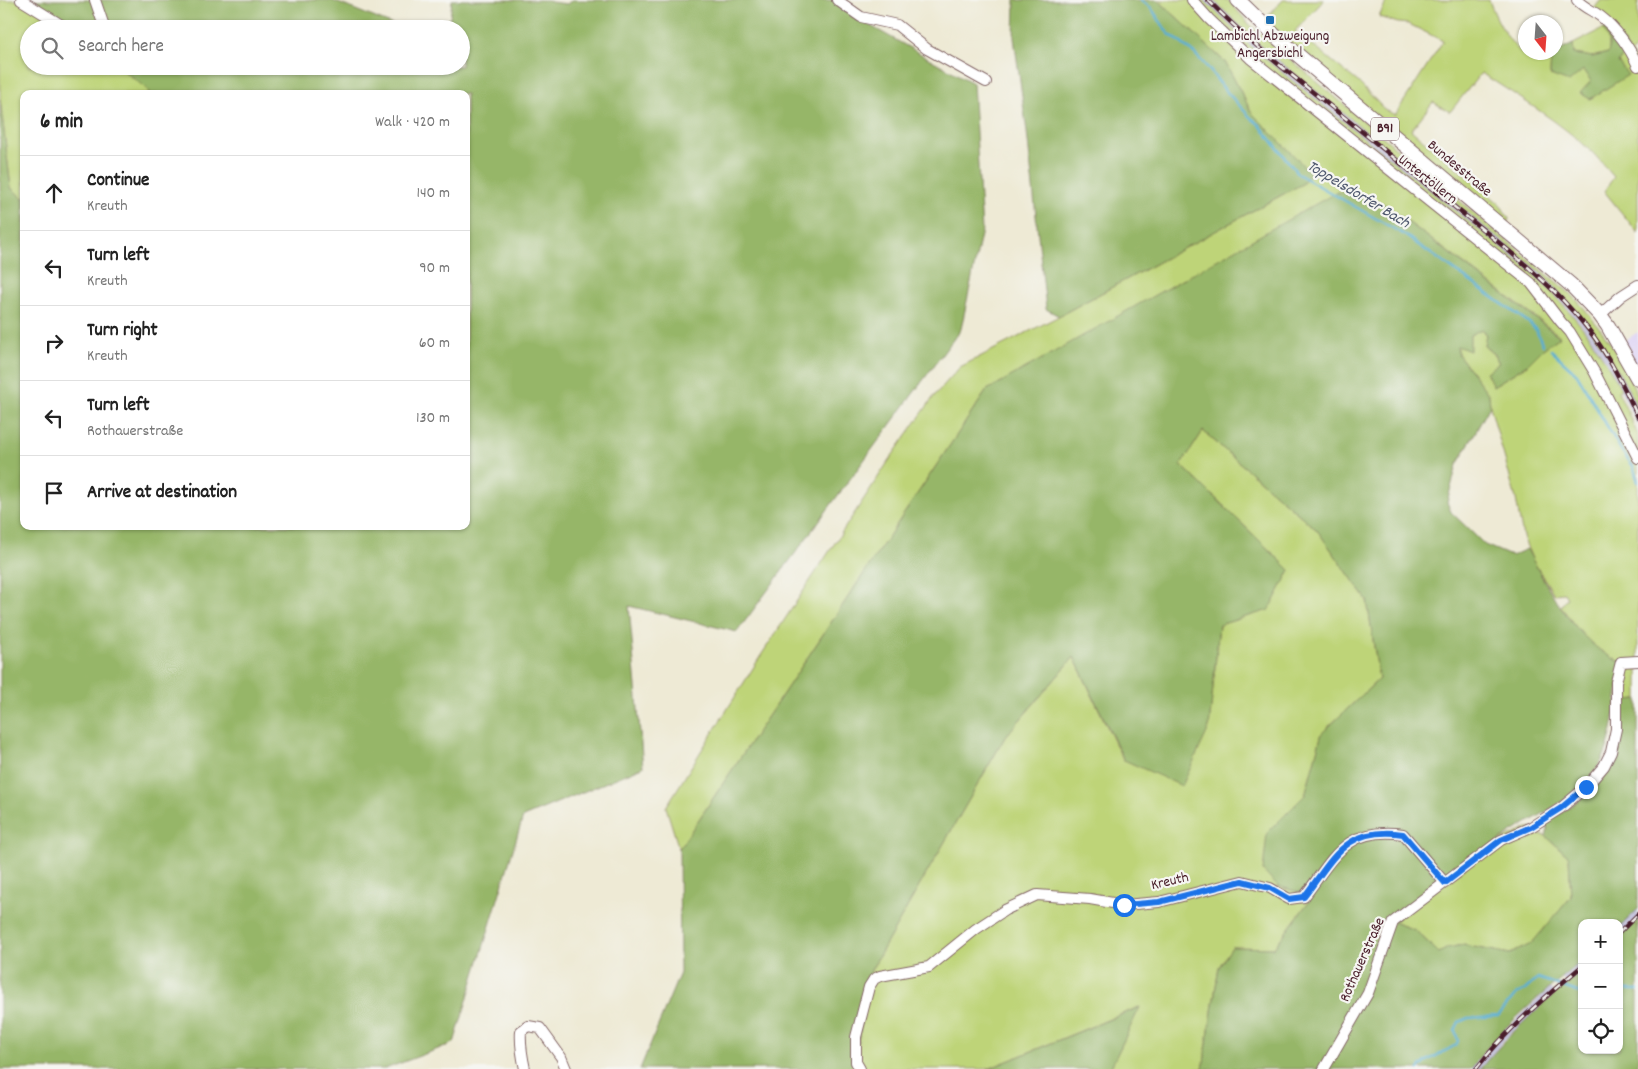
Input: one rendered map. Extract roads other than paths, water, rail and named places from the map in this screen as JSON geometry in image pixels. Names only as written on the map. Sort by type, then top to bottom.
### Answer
[{"type":"main road","name":"Bundesstraße","points":[[1238,0],[1273,34],[1566,280],[1600,314],[1638,379]]},
{"type":"street","points":[[21,0],[53,20]]},
{"type":"street","points":[[95,0],[102,20]]},
{"type":"street","points":[[837,0],[861,17],[897,25],[927,49],[986,82]]},
{"type":"street","name":"Untertöllern","points":[[1192,0],[1250,58],[1523,276],[1538,291],[1570,332],[1595,373],[1638,458]]},
{"type":"street","points":[[1578,0],[1580,4],[1608,23],[1628,49],[1638,66]]},
{"type":"street","points":[[1600,314],[1621,296],[1638,285]]},
{"type":"street","name":"Rothauerstraße","points":[[1324,1069],[1368,993],[1393,922],[1501,840],[1531,827],[1561,808],[1574,798],[1604,766],[1614,742],[1616,730],[1616,682],[1621,662],[1638,661]]},
{"type":"street","name":"Kreuth","points":[[860,1069],[856,1062],[856,1037],[869,987],[874,980],[880,976],[929,967],[976,929],[1005,910],[1037,895],[1090,899],[1124,905],[1159,902],[1242,881],[1270,888],[1289,899],[1304,897],[1329,862],[1349,842],[1370,833],[1390,832],[1403,834],[1445,883]]},
{"type":"street","points":[[525,1069],[521,1053],[521,1031],[528,1026],[540,1028],[561,1057],[566,1069]]},
{"type":"waterway","name":"Toppelsdorfer Bach","points":[[1141,0],[1151,8],[1168,33],[1194,53],[1225,90],[1259,124],[1298,174],[1403,234],[1528,322],[1536,330],[1543,345]]},
{"type":"waterway","name":"Toppelsdorfer Bach","points":[[1551,350],[1577,374],[1621,450],[1633,466],[1638,482]]},
{"type":"waterway","name":"Toppelsdorfer Bach","points":[[1419,1069],[1427,1061],[1456,1045],[1458,1041],[1455,1030],[1459,1022],[1468,1018],[1498,1016],[1515,995],[1525,990],[1538,978],[1578,992]]},
{"type":"waterway","name":"Toppelsdorfer Bach","points":[[1623,990],[1638,990]]},
{"type":"railway","points":[[1208,0],[1269,56],[1542,280],[1574,312],[1596,339],[1616,372],[1638,417]]},
{"type":"railway","points":[[1623,929],[1638,914]]},
{"type":"railway","points":[[1476,1069],[1513,1028],[1578,969]]},
{"type":"place","name":"Lambichl Abzweigung Angersbichl","points":[[1270,20]]}]
